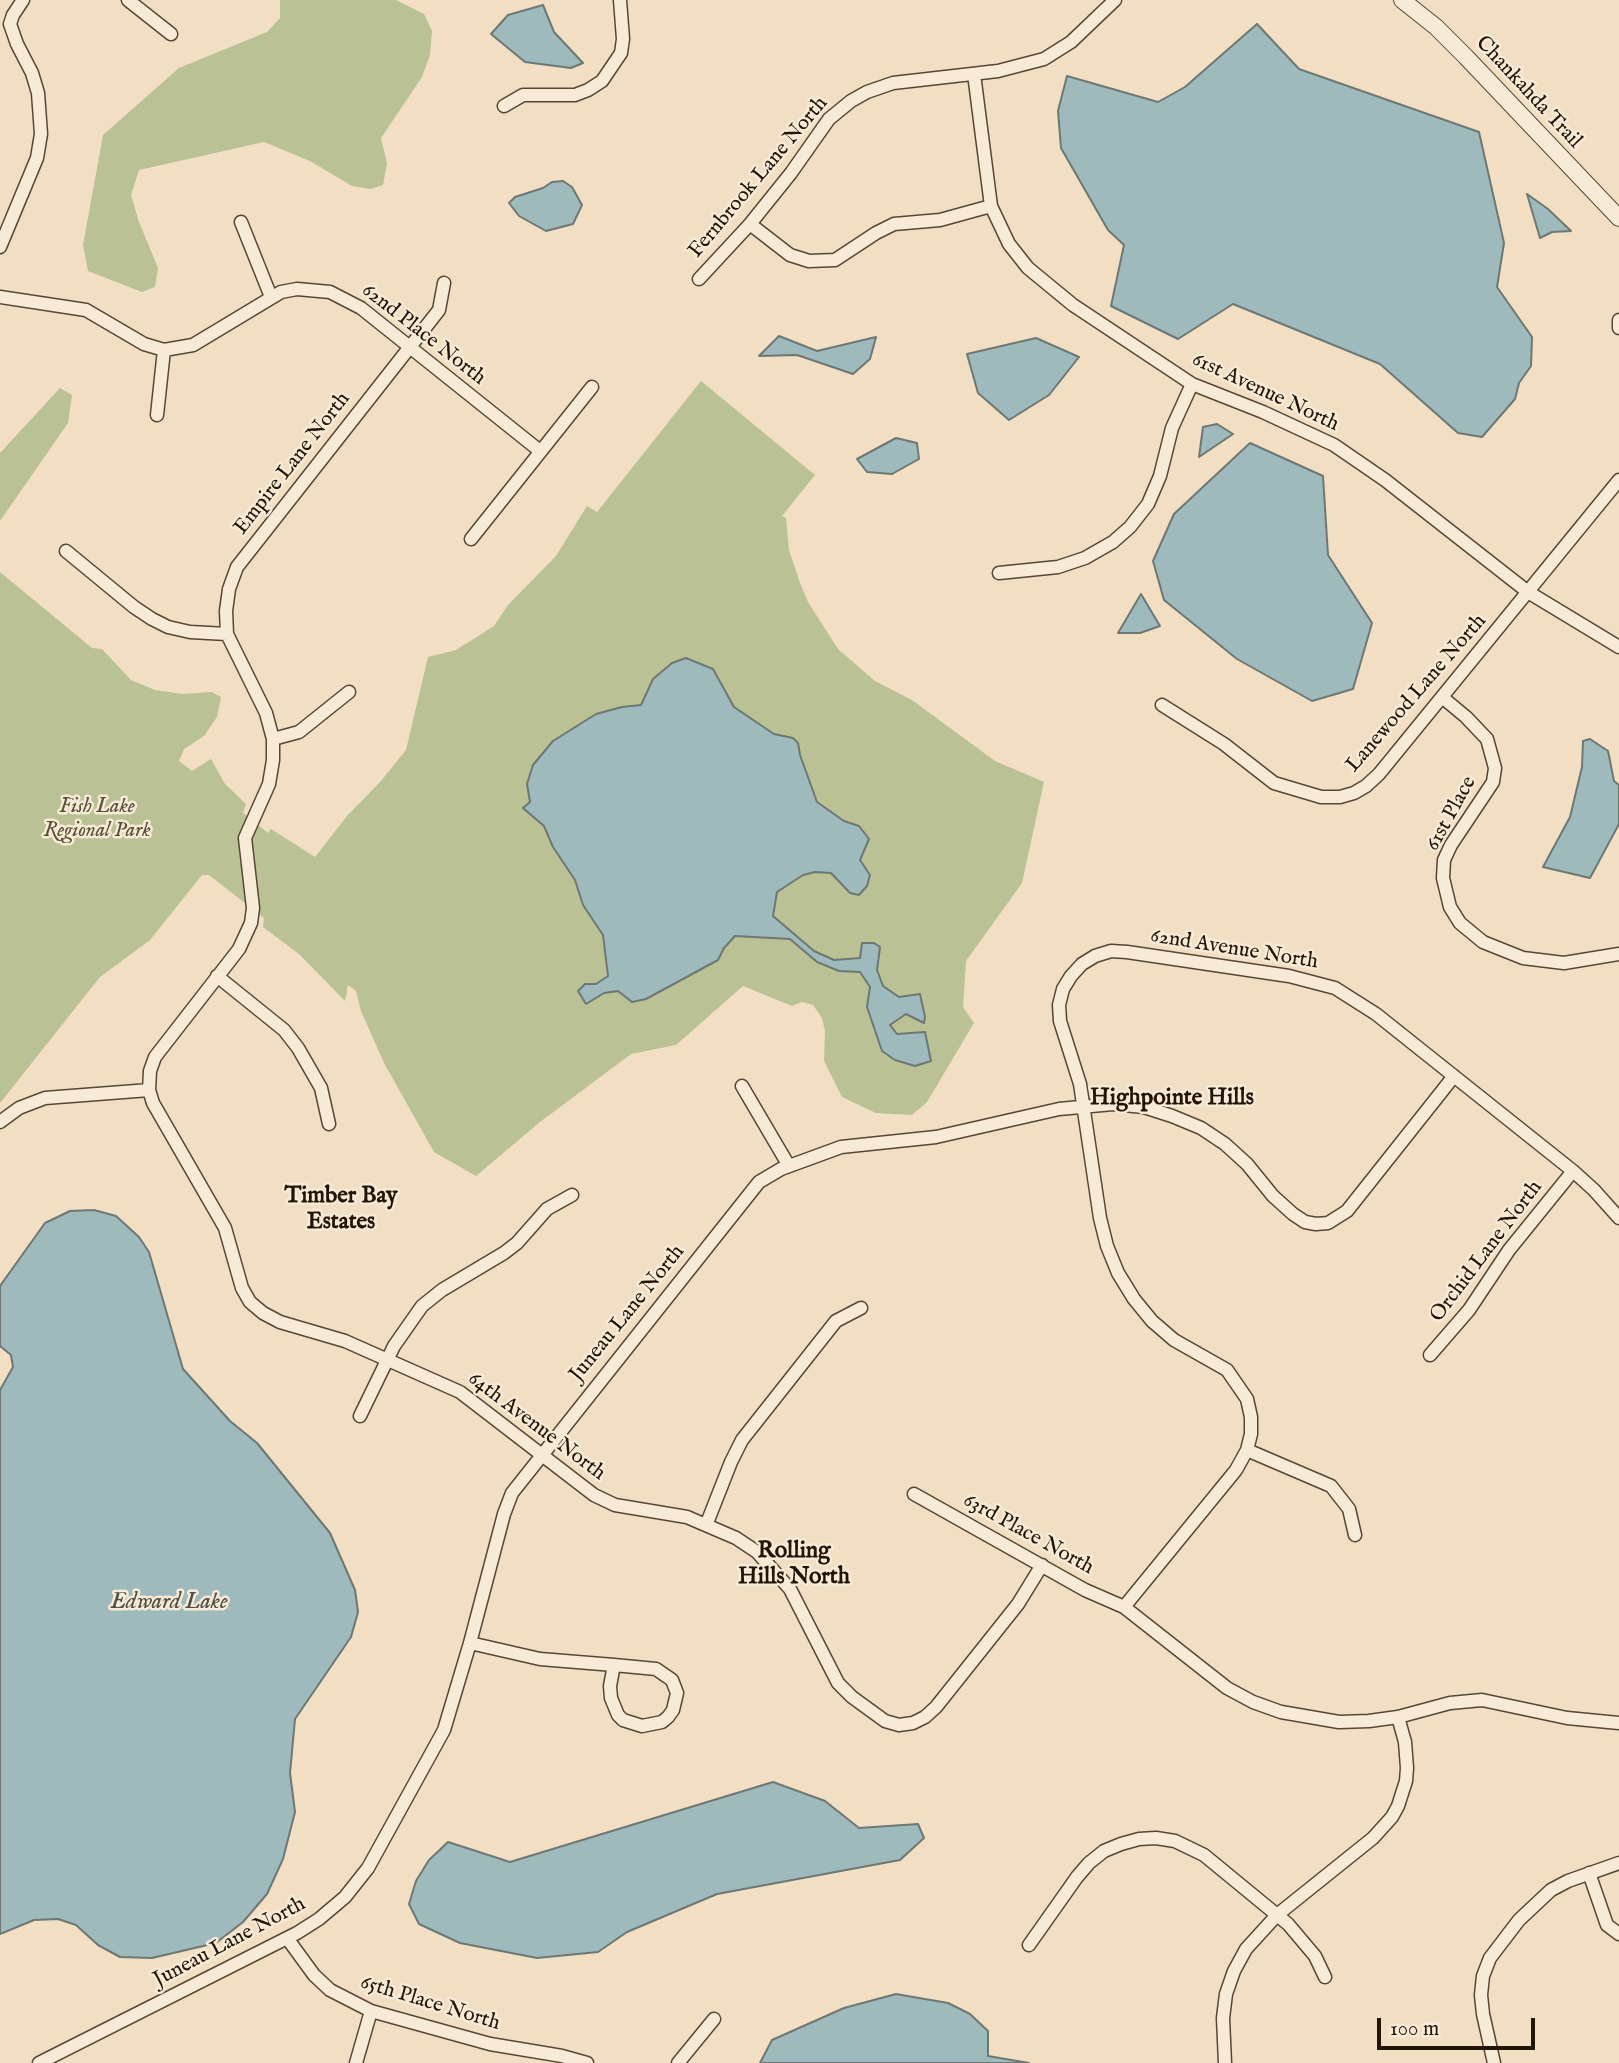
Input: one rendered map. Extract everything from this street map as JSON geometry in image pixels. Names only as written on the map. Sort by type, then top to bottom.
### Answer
[{"type":"street","points":[[0,247],[37,158],[41,134],[38,93],[10,24],[23,0]]},
{"type":"street","points":[[128,0],[171,34]]},
{"type":"street","points":[[504,106],[523,95],[575,94],[589,90],[602,81],[621,54],[624,39],[620,0]]},
{"type":"street","name":"Fernbrook Lane North","points":[[699,279],[751,224],[829,119],[851,101],[893,83],[974,74],[1044,59],[1071,42],[1115,0]]},
{"type":"street","name":"Chankahda Trail","points":[[1402,0],[1436,27],[1619,218]]},
{"type":"street","name":"61st Avenue North","points":[[974,74],[991,206],[1009,244],[1028,268],[1048,286],[1192,384],[1334,445],[1385,480],[1528,592],[1619,648]]},
{"type":"street","points":[[751,224],[790,255],[809,261],[835,260],[894,224],[940,220],[991,206]]},
{"type":"street","points":[[241,222],[271,297]]},
{"type":"street","name":"Empire Lane North","points":[[273,738],[266,713],[226,634],[229,589],[237,567],[439,310],[444,283]]},
{"type":"street","name":"62nd Place North","points":[[164,350],[193,345],[271,297],[297,289],[330,292],[361,308],[540,451]]},
{"type":"street","points":[[0,297],[86,310],[144,345],[164,350],[157,415]]},
{"type":"street","points":[[1619,320],[1619,328]]},
{"type":"street","points":[[999,573],[1058,567],[1071,563],[1113,542],[1130,527],[1148,503],[1160,476],[1172,428],[1192,384]]},
{"type":"street","points":[[471,539],[592,387]]},
{"type":"street","name":"Lanewood Lane North","points":[[1162,705],[1224,744],[1274,783],[1321,797],[1340,797],[1366,786],[1442,698],[1619,480]]},
{"type":"street","points":[[66,551],[134,607],[160,623],[190,632],[226,634]]},
{"type":"street","points":[[0,1122],[19,1108],[46,1098],[149,1090],[150,1071],[155,1057],[239,949],[251,923],[253,908],[245,838],[269,784],[274,760],[273,738],[299,733],[349,691]]},
{"type":"street","name":"61st Place","points":[[1442,698],[1466,717],[1487,739],[1495,768],[1493,782],[1444,860],[1446,896],[1460,923],[1483,942],[1523,958],[1542,962],[1564,963],[1619,954]]},
{"type":"street","name":"62nd Avenue North","points":[[1247,1450],[1251,1417],[1247,1399],[1238,1384],[1227,1370],[1174,1340],[1152,1321],[1118,1273],[1107,1246],[1074,1060],[1060,1021],[1059,1005],[1067,983],[1082,964],[1111,951],[1289,976],[1335,988],[1376,1014],[1573,1171],[1619,1218]]},
{"type":"street","points":[[218,976],[284,1030],[299,1048],[321,1088],[329,1124]]},
{"type":"street","name":"Juneau Lane North","points":[[39,2063],[287,1938],[345,1898],[368,1868],[444,1730],[512,1493],[760,1182],[789,1166],[841,1147],[936,1137],[1083,1105],[1113,1104],[1144,1107],[1172,1115],[1201,1128],[1225,1144],[1247,1164],[1281,1205],[1305,1222],[1328,1223],[1347,1211],[1454,1076]]},
{"type":"street","points":[[742,1086],[789,1166]]},
{"type":"street","name":"64th Avenue North","points":[[149,1090],[160,1115],[225,1228],[242,1288],[250,1302],[263,1314],[280,1322],[345,1341],[460,1392],[594,1496],[615,1505],[707,1523],[746,1545],[774,1570],[796,1600],[838,1683],[885,1721],[912,1723],[925,1717],[936,1707],[1017,1604],[1042,1565]]},
{"type":"street","name":"Orchid Lane North","points":[[1430,1355],[1469,1310],[1509,1250],[1573,1171]]},
{"type":"street","points":[[360,1416],[387,1359],[422,1306],[442,1290],[504,1253],[547,1209],[572,1195]]},
{"type":"street","points":[[707,1523],[742,1440],[836,1321],[861,1308]]},
{"type":"street","points":[[1124,1607],[1236,1470],[1247,1450],[1331,1486],[1349,1509],[1355,1535]]},
{"type":"street","name":"63rd Place North","points":[[914,1494],[1085,1590],[1124,1607],[1227,1688],[1262,1706],[1310,1719],[1339,1722],[1398,1717],[1450,1703],[1482,1700],[1567,1718],[1619,1723]]},
{"type":"street","points":[[470,1643],[540,1659],[614,1665],[656,1669],[672,1680],[677,1693],[673,1710],[668,1717],[662,1722],[642,1726],[623,1720],[611,1698],[614,1665]]},
{"type":"street","points":[[1225,2063],[1223,2018],[1226,1994],[1245,1949],[1277,1915],[1373,1838],[1392,1817],[1403,1794],[1407,1768],[1405,1742],[1398,1717]]},
{"type":"street","points":[[1029,1945],[1077,1877],[1104,1851],[1139,1839],[1175,1841],[1203,1855],[1298,1934],[1315,1956],[1325,1977]]},
{"type":"street","points":[[1494,2063],[1481,1995],[1483,1976],[1490,1958],[1532,1905],[1551,1891],[1588,1873],[1619,1863]]},
{"type":"street","points":[[1588,1873],[1606,1925],[1619,1934]]},
{"type":"street","name":"65th Place North","points":[[287,1938],[314,1975],[330,1990],[371,2011],[470,2039],[587,2063]]},
{"type":"street","points":[[356,2063],[371,2011]]},
{"type":"street","points":[[678,2063],[714,2020]]},
{"type":"street","points":[[517,2063],[519,2049]]},
{"type":"green space","points":[[280,0],[396,0],[424,14],[432,31],[430,55],[422,77],[381,138],[387,163],[383,185],[371,189],[352,186],[310,161],[264,142],[139,170],[131,195],[158,268],[155,287],[142,292],[88,271],[83,245],[103,135],[179,68],[267,32],[280,18]]},
{"type":"green space","name":"Fish Lake Regional Park","points":[[701,381],[815,475],[782,516],[786,518],[789,550],[808,602],[838,649],[875,681],[912,700],[995,761],[1044,782],[1022,883],[966,961],[963,1007],[974,1023],[927,1102],[912,1115],[876,1113],[842,1097],[824,1061],[825,1031],[822,1018],[813,1005],[802,1002],[792,1006],[743,986],[676,1045],[631,1054],[540,1122],[476,1176],[434,1152],[384,1063],[361,1011],[356,991],[348,985],[345,1001],[299,954],[263,927],[264,918],[209,875],[202,875],[150,940],[100,977],[0,1103],[0,572],[92,648],[102,649],[131,680],[155,690],[182,694],[212,692],[221,697],[217,717],[204,736],[184,749],[179,761],[192,771],[211,759],[225,784],[246,804],[243,813],[268,833],[271,829],[315,857],[347,816],[406,750],[428,657],[456,650],[494,626],[508,605],[556,556],[587,506],[597,512]]},
{"type":"green space","points":[[60,388],[72,395],[68,423],[0,521],[0,453]]},
{"type":"water","points":[[543,5],[554,32],[583,63],[571,68],[525,62],[491,34],[508,15]]},
{"type":"water","points":[[1257,24],[1299,69],[1479,132],[1504,243],[1497,287],[1532,337],[1531,366],[1519,383],[1515,399],[1482,437],[1458,433],[1380,364],[1233,304],[1178,339],[1111,306],[1124,245],[1108,230],[1061,148],[1058,111],[1067,76],[1158,102],[1185,87]]},
{"type":"water","points":[[563,181],[572,187],[582,205],[573,224],[546,231],[519,216],[509,203],[515,197],[543,188],[552,182]]},
{"type":"water","points":[[1527,194],[1571,231],[1552,232],[1540,238]]},
{"type":"water","points":[[779,336],[817,351],[876,337],[870,359],[853,374],[797,355],[759,356]]},
{"type":"water","points":[[1036,338],[1079,357],[1049,395],[1009,420],[978,393],[967,354]]},
{"type":"water","points":[[1217,424],[1233,434],[1199,457],[1203,427]]},
{"type":"water","points":[[896,438],[917,443],[919,459],[892,474],[867,472],[857,459]]},
{"type":"water","points":[[1250,443],[1323,476],[1328,555],[1372,623],[1353,689],[1312,701],[1237,659],[1164,600],[1153,561],[1174,514]]},
{"type":"water","points":[[1141,594],[1160,626],[1140,633],[1118,633]]},
{"type":"water","points":[[686,658],[713,669],[734,707],[774,734],[793,738],[798,743],[817,802],[844,821],[859,826],[869,839],[860,860],[870,875],[867,886],[859,895],[850,893],[831,873],[815,872],[803,875],[777,892],[773,916],[814,951],[834,960],[860,958],[862,943],[874,943],[880,947],[877,970],[883,986],[899,997],[920,994],[925,1017],[924,1023],[906,1014],[890,1025],[897,1034],[925,1032],[931,1061],[915,1066],[895,1060],[882,1051],[867,1007],[870,987],[860,972],[839,971],[817,962],[790,939],[735,936],[718,960],[646,999],[632,1002],[618,991],[604,993],[586,1004],[578,991],[585,984],[596,984],[608,976],[603,935],[583,905],[575,880],[553,847],[544,826],[523,808],[530,802],[527,784],[533,765],[553,741],[596,714],[641,705],[653,679],[672,663]]},
{"type":"water","points":[[1590,739],[1608,751],[1614,781],[1619,785],[1619,824],[1590,878],[1543,867],[1570,817],[1582,767],[1583,741]]},
{"type":"water","name":"Edward Lake","points":[[94,1210],[116,1216],[139,1237],[149,1252],[183,1369],[230,1421],[257,1443],[330,1533],[355,1590],[358,1612],[351,1637],[295,1719],[290,1773],[295,1812],[283,1859],[267,1894],[243,1922],[216,1943],[152,1958],[120,1957],[98,1945],[76,1925],[58,1919],[34,1920],[0,1934],[0,1390],[13,1367],[11,1355],[0,1346],[0,1286],[45,1223],[70,1211]]},
{"type":"water","points":[[773,1782],[825,1801],[859,1828],[918,1824],[924,1838],[900,1860],[717,1894],[627,1932],[598,1952],[537,1958],[460,1943],[419,1924],[409,1904],[416,1881],[429,1860],[448,1842],[510,1862]]},
{"type":"water","points":[[896,1994],[948,2003],[970,2014],[988,2031],[988,2056],[1029,2063],[760,2063],[772,2040],[844,2008]]},
{"type":"district","name":"Highpointe Hills","points":[[1172,1099]]},
{"type":"district","name":"Timber Bay Estates","points":[[341,1210]]},
{"type":"district","name":"Rolling Hills North","points":[[794,1565]]}]
